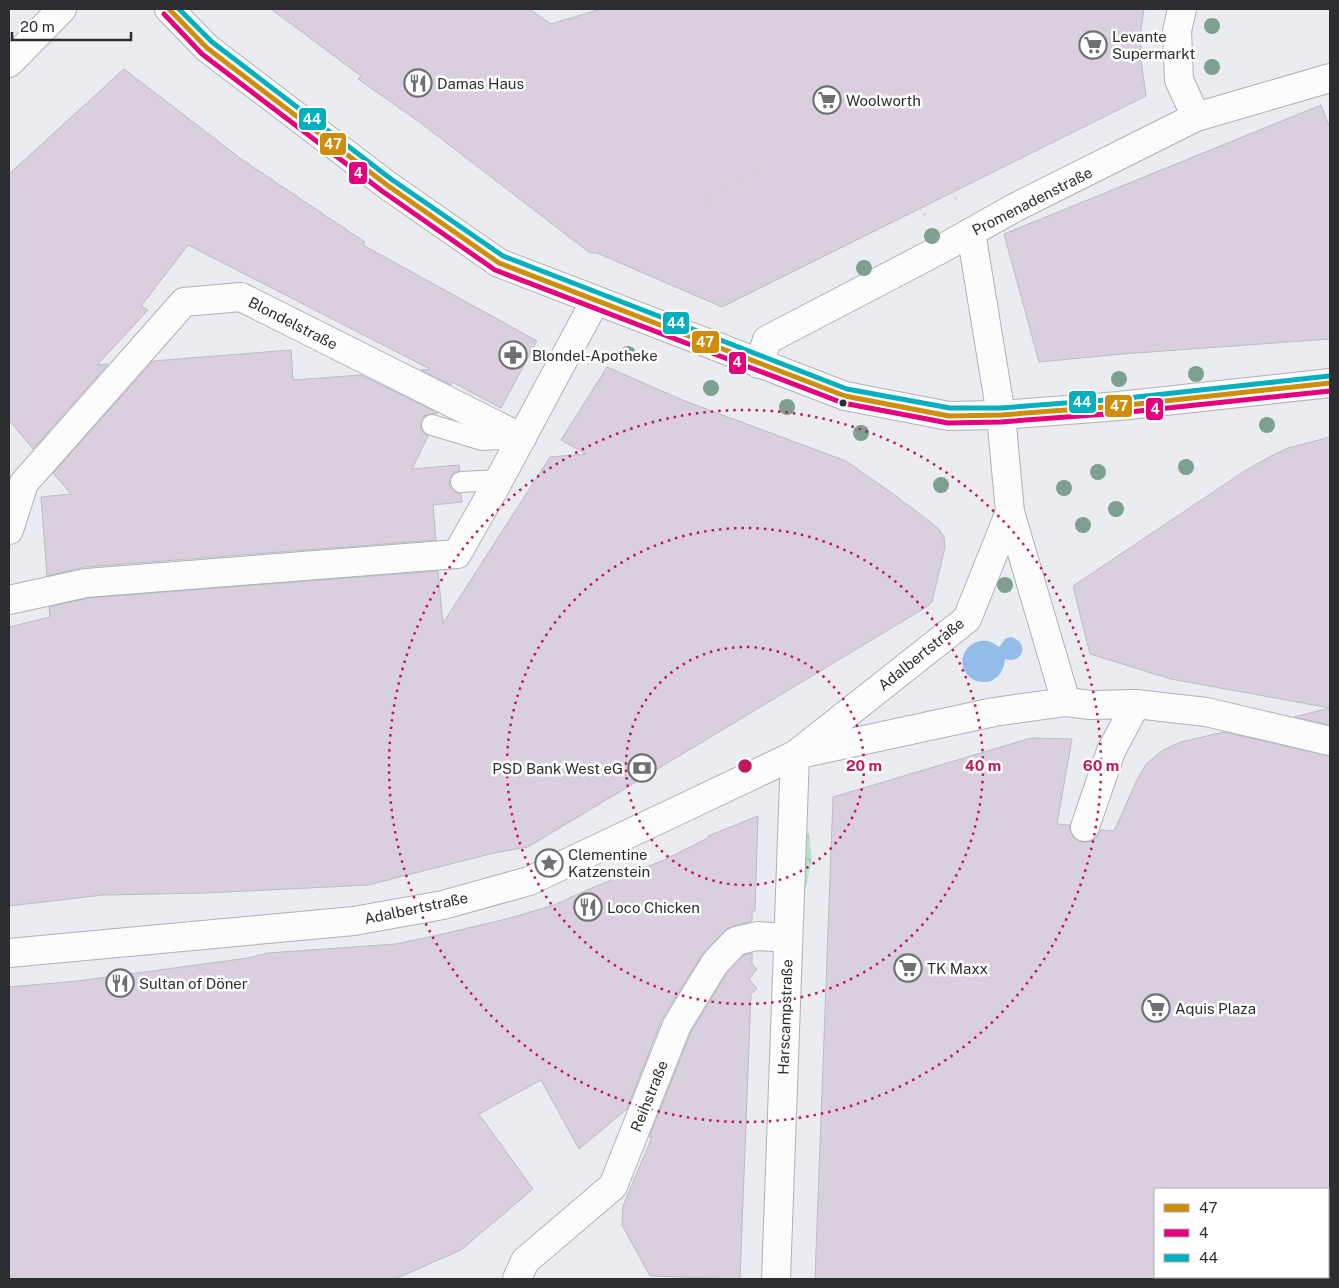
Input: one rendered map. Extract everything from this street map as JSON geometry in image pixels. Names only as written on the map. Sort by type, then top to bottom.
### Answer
[{"type":"street","points":[[9,63],[62,9]]},
{"type":"street","points":[[170,9],[207,48],[387,185],[499,263],[845,396],[949,416],[1001,415],[1118,406],[1330,383]]},
{"type":"street","points":[[1182,9],[1177,31],[1179,80],[1196,117]]},
{"type":"street","name":"Promenadenstraße","points":[[759,364],[767,340],[944,248],[1014,208],[1196,117],[1330,78]]},
{"type":"street","points":[[971,232],[1001,415],[1010,512],[1066,702]]},
{"type":"street","name":"Blondelstraße","points":[[9,530],[24,483],[184,302],[241,297],[522,438]]},
{"type":"street","points":[[9,600],[86,583],[457,554],[522,438],[595,301]]},
{"type":"street","name":"Adalbertstraße","points":[[9,953],[354,921],[442,905],[529,881],[795,755],[967,619],[1010,512]]},
{"type":"street","name":"Adalbertstraße","points":[[795,755],[994,712],[1066,702],[1091,705],[1136,704],[1206,712],[1330,741]]},
{"type":"street","points":[[1085,827],[1111,751],[1136,704]]},
{"type":"street","name":"Harscampstraße","points":[[776,1279],[795,755]]},
{"type":"street","name":"Reihstraße","points":[[517,1279],[526,1261],[613,1186],[678,1025],[715,963],[736,941],[757,936],[788,938]]},
{"type":"lane","points":[[432,425],[482,440],[522,438]]},
{"type":"lane","points":[[460,482],[499,480]]},
{"type":"path","points":[[704,206],[717,190],[763,170]]},
{"type":"path","points":[[920,208],[926,217]]},
{"type":"green space","points":[[809,833],[812,860],[805,891],[777,886],[788,840]]},
{"type":"water","points":[[1010,637],[1020,643],[1022,652],[1020,656],[1017,659],[1005,659],[1001,672],[991,681],[981,682],[972,679],[965,671],[962,663],[963,655],[967,648],[974,643],[982,641],[990,642],[999,647],[1005,639]]},
{"type":"building","points":[[271,9],[529,9],[551,24],[601,9],[1144,9],[1141,29],[1141,60],[1146,96],[722,307],[597,253],[590,253],[418,121],[358,79],[361,76]]},
{"type":"building","points":[[124,69],[244,161],[365,242],[363,245],[537,341],[501,408],[452,382],[451,385],[421,370],[430,369],[188,245],[141,306],[148,310],[97,365],[108,364],[33,449],[9,420],[9,174]]},
{"type":"building","points":[[1321,105],[1330,128],[1330,339],[1039,362],[1004,234]]},
{"type":"building","points":[[291,350],[293,380],[361,375],[438,413],[424,416],[421,421],[423,433],[428,436],[412,469],[459,465],[460,470],[454,472],[449,483],[451,489],[461,494],[462,502],[433,505],[436,540],[85,567],[47,576],[41,497],[71,494],[53,473],[153,361]]},
{"type":"building","points":[[607,367],[685,401],[846,461],[896,496],[938,528],[944,537],[945,547],[932,602],[528,847],[494,853],[368,885],[207,893],[103,895],[9,906],[9,627],[50,617],[49,607],[88,598],[438,571],[443,623],[550,457],[586,454],[561,440]]},
{"type":"building","points":[[1330,437],[1330,708],[1171,679],[1090,654],[1073,586],[1243,472],[1288,448]]},
{"type":"building","points":[[1330,708],[1330,725],[1294,717]]},
{"type":"building","name":"Aquis Plaza","points":[[1224,732],[1330,756],[1330,1189],[1154,1188],[1155,1279],[815,1279],[833,797],[1031,738],[1072,739],[1057,824],[1070,825],[1074,838],[1080,842],[1088,842],[1096,838],[1101,830],[1114,831],[1146,764],[1163,750],[1181,742]]},
{"type":"building","points":[[758,816],[755,911],[752,911],[752,921],[732,926],[725,930],[702,955],[662,1019],[627,1109],[579,1149],[541,1080],[479,1114],[533,1189],[461,1250],[395,1279],[9,1279],[9,987],[78,981],[248,958],[268,953],[396,944],[443,934],[554,905],[596,886],[662,861],[708,838],[708,836]]},
{"type":"building","points":[[752,953],[752,964],[757,969],[749,979],[757,989],[751,994],[740,1279],[650,1276],[622,1225],[623,1206],[652,1137],[649,1137],[691,1032],[727,973],[744,955]]},
{"type":"transit line","name":"47","points":[[169,9],[207,48],[387,185],[499,263],[845,396],[949,416],[1001,415],[1119,406],[1330,383]]},
{"type":"transit line","name":"44","points":[[179,9],[212,42],[391,179],[503,256],[847,389],[950,408],[1001,408],[1118,399],[1329,376]]},
{"type":"transit line","name":"4","points":[[164,14],[202,54],[382,191],[495,270],[843,403],[948,423],[1001,422],[1120,413],[1330,391]]},
{"type":"place","name":"Levante Supermarkt","points":[[1093,45]]},
{"type":"place","name":"Damas Haus","points":[[418,83]]},
{"type":"place","name":"Woolworth","points":[[827,100]]},
{"type":"place","name":"Blondel-Apotheke","points":[[513,355]]},
{"type":"place","name":"PSD Bank West eG","points":[[642,768]]},
{"type":"place","name":"Clementine Katzenstein","points":[[549,863]]},
{"type":"place","name":"Loco Chicken","points":[[588,907]]},
{"type":"place","name":"TK Maxx","points":[[908,968]]},
{"type":"place","name":"Sultan of Döner","points":[[120,983]]},
{"type":"place","name":"Aquis Plaza","points":[[1156,1008]]}]
